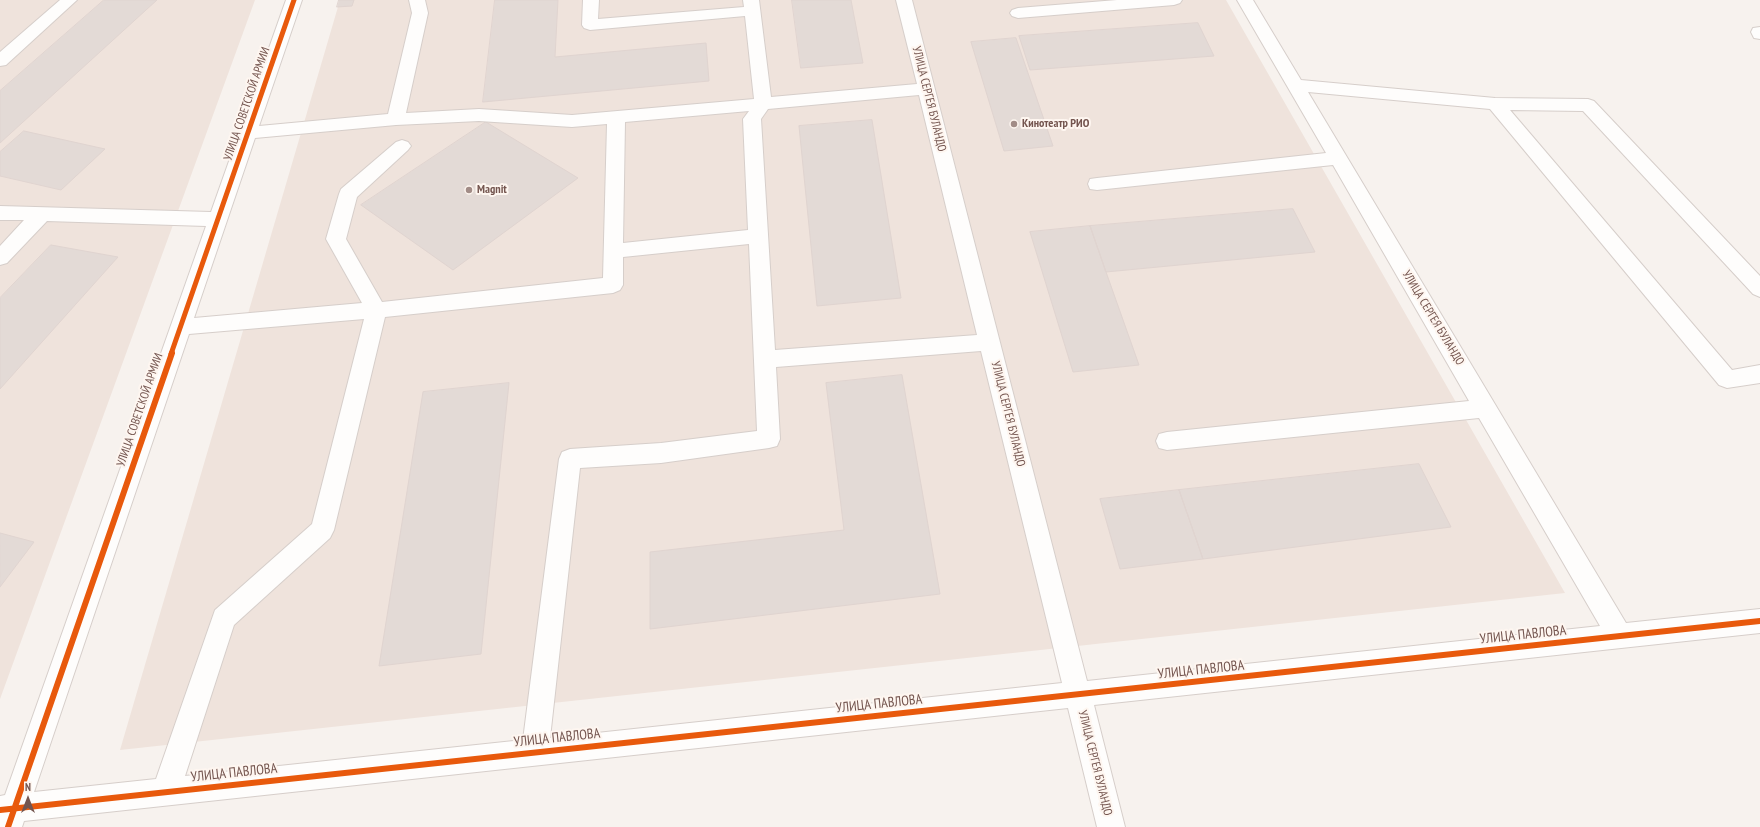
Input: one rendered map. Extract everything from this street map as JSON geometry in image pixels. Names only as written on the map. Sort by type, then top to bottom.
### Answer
[{"type":"street","points":[[0,61],[69,0]]},
{"type":"street","name":"УЛИЦА СОВЕТСКОЙ АРМИИ","points":[[7,815],[294,0]]},
{"type":"street","points":[[396,119],[420,13],[417,0]]},
{"type":"street","points":[[535,752],[570,459],[661,453],[769,439],[752,119],[763,103],[752,6],[590,25],[591,0]]},
{"type":"street","name":"УЛИЦА СЕРГЕЯ БУЛАНДО","points":[[904,0],[1111,827]]},
{"type":"street","points":[[1018,13],[1174,0]]},
{"type":"street","name":"УЛИЦА СЕРГЕЯ БУЛАНДО","points":[[1245,0],[1620,637]]},
{"type":"street","points":[[1295,85],[1495,104],[1588,104],[1760,289]]},
{"type":"street","points":[[248,133],[396,119],[479,115],[572,121],[926,89]]},
{"type":"street","points":[[1495,104],[1727,379],[1760,374]]},
{"type":"street","points":[[180,327],[376,310],[613,285],[616,117]]},
{"type":"street","points":[[166,792],[224,618],[322,530],[376,310],[336,238],[348,194],[402,146]]},
{"type":"street","points":[[1097,184],[1338,158]]},
{"type":"street","points":[[0,213],[218,219]]},
{"type":"street","points":[[0,258],[42,214]]},
{"type":"street","points":[[613,251],[758,236]]},
{"type":"street","points":[[765,359],[989,342]]},
{"type":"street","points":[[1167,441],[1485,408]]},
{"type":"street","name":"УЛИЦА ПАВЛОВА","points":[[7,815],[166,792],[1760,621]]},
{"type":"shaded area","points":[[0,0],[255,0],[0,699]]},
{"type":"shaded area","points":[[340,0],[1226,0],[1565,593],[120,750]]},
{"type":"building","points":[[104,0],[157,0],[0,143],[0,91]]},
{"type":"building","points":[[339,0],[354,0],[352,6],[337,7]]},
{"type":"building","points":[[495,0],[558,0],[555,57],[706,43],[709,81],[483,102]]},
{"type":"building","points":[[792,0],[851,0],[863,63],[801,68]]},
{"type":"building","points":[[1198,23],[1214,56],[1030,70],[1019,36]]},
{"type":"building","points":[[1016,38],[1053,146],[1004,151],[971,42]]},
{"type":"building","points":[[872,120],[901,298],[817,306],[799,126]]},
{"type":"building","points":[[486,122],[578,178],[453,270],[361,205]]},
{"type":"building","points":[[24,131],[105,149],[61,190],[0,176],[0,152]]},
{"type":"building","points":[[1293,209],[1315,252],[1106,272],[1090,226]]},
{"type":"building","points":[[1090,226],[1139,365],[1073,372],[1030,232]]},
{"type":"building","points":[[51,245],[118,257],[0,389],[0,298]]},
{"type":"building","points":[[902,375],[940,594],[650,629],[650,552],[844,530],[826,383]]},
{"type":"building","points":[[509,383],[481,654],[379,666],[423,392]]},
{"type":"building","points":[[1419,464],[1451,527],[1203,559],[1179,490]]},
{"type":"building","points":[[1179,490],[1203,559],[1120,569],[1100,499]]},
{"type":"building","points":[[0,533],[34,542],[0,587]]},
{"type":"cycle path","points":[[8,827],[294,0]]},
{"type":"cycle path","points":[[0,810],[1760,621]]},
{"type":"place","name":"Кинотеатр РИО","points":[[1014,124]]},
{"type":"place","name":"Magnit","points":[[469,190]]}]
